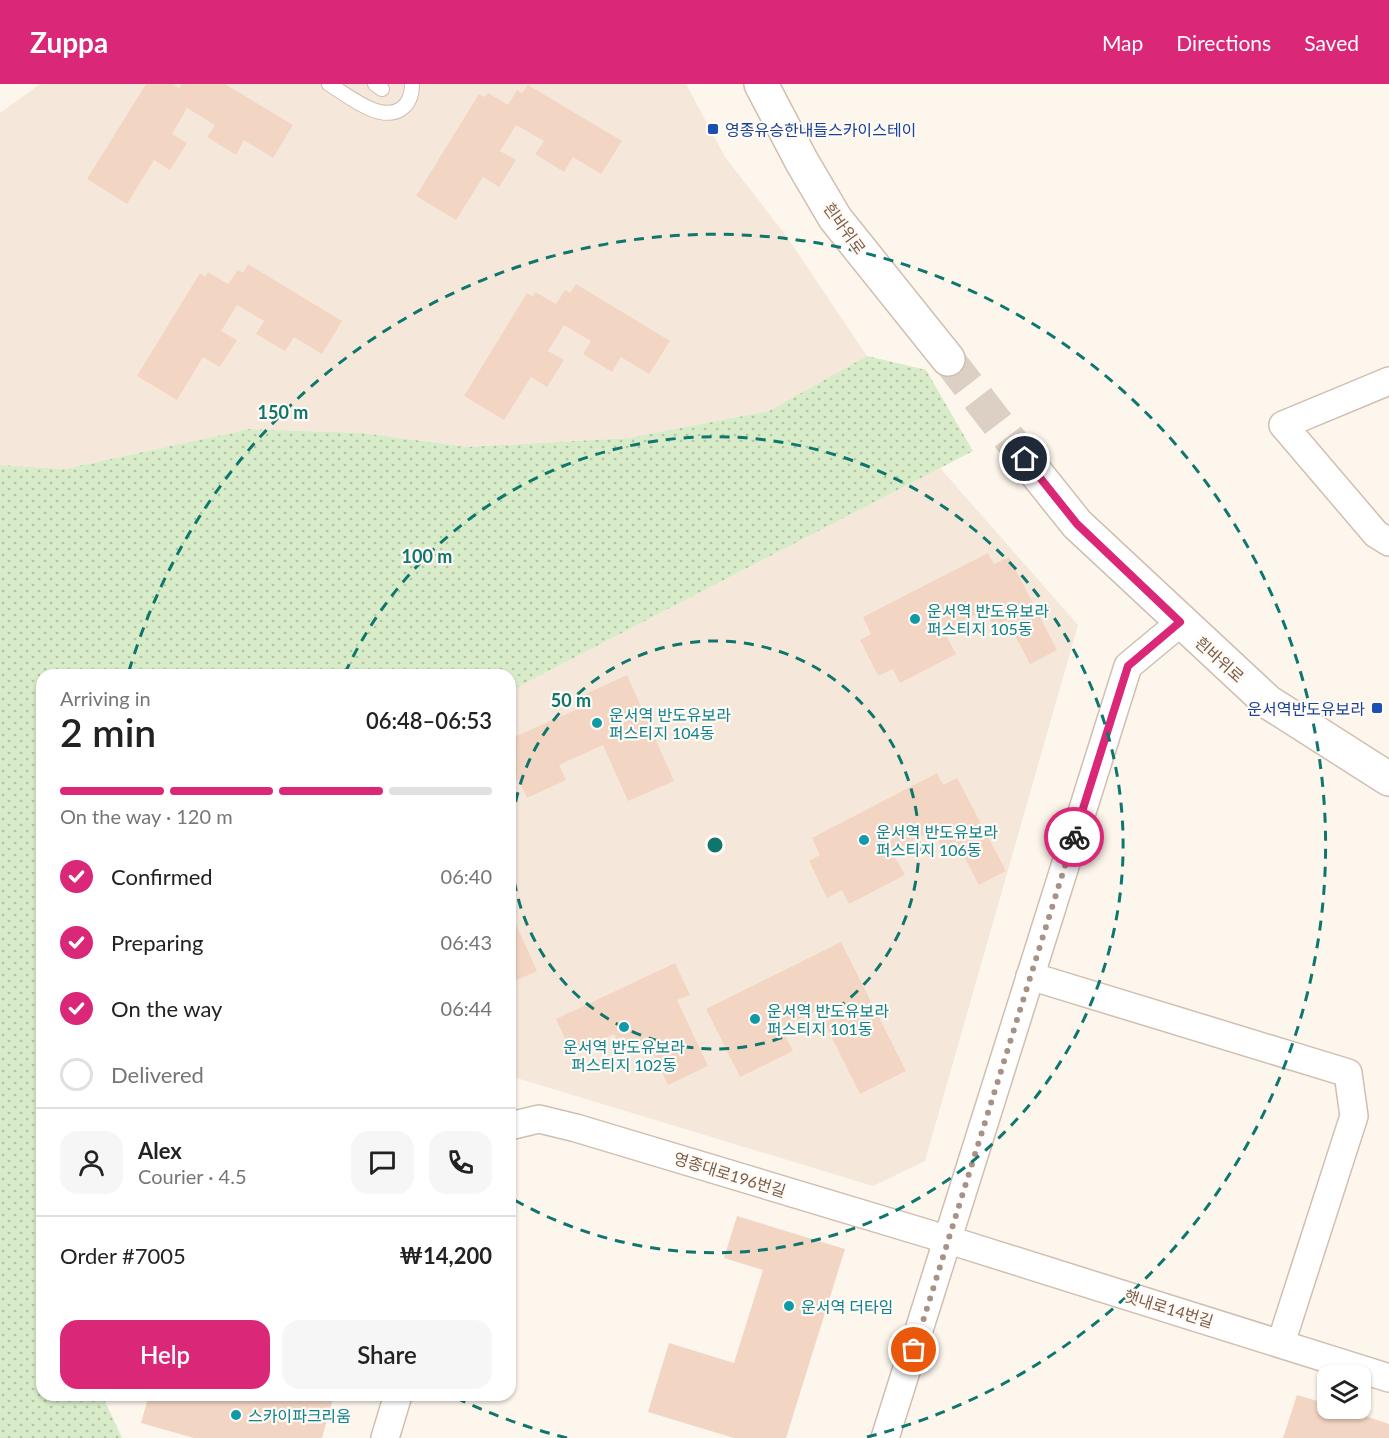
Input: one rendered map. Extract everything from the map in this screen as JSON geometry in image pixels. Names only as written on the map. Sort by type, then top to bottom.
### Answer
[{"type":"street","name":"흰바위로","points":[[761,84],[802,162],[835,218],[948,358]]},
{"type":"street","points":[[1389,381],[1283,426],[1376,534],[1389,542]]},
{"type":"street","name":"흰바위로","points":[[1025,459],[1077,524],[1268,702],[1389,779]]},
{"type":"street","points":[[885,1438],[1128,666],[1180,622]]},
{"type":"street","points":[[1030,976],[1348,1073],[1354,1116],[1281,1343]]},
{"type":"street","name":"영종대로196번길","points":[[516,1125],[539,1119],[949,1240]]},
{"type":"street","name":"햇내로14번길","points":[[949,1240],[1389,1378]]},
{"type":"street","points":[[385,1438],[396,1401]]},
{"type":"lane","points":[[329,84],[373,110],[390,113],[404,106],[410,99],[412,84]]},
{"type":"shaded area","points":[[40,84],[686,84],[725,157],[787,237],[867,356],[769,411],[628,438],[467,447],[363,433],[249,429],[65,469],[0,465],[0,113]]},
{"type":"shaded area","points":[[940,468],[1078,625],[925,1161],[873,1186],[516,1078],[516,688]]},
{"type":"green space","points":[[867,356],[926,370],[973,451],[516,688],[516,669],[36,669],[36,1401],[105,1401],[122,1438],[0,1438],[0,465],[65,469],[249,429],[363,433],[467,447],[628,438],[769,411]]},
{"type":"building","points":[[146,84],[172,84],[179,88],[182,84],[225,84],[293,125],[273,158],[244,140],[236,155],[207,137],[215,125],[187,108],[172,134],[187,143],[170,170],[154,160],[127,204],[87,179]]},
{"type":"building","points":[[528,85],[622,141],[601,174],[573,157],[564,172],[535,154],[544,141],[516,125],[500,151],[516,160],[499,187],[483,177],[456,220],[416,196],[479,94],[485,97],[488,93],[508,105],[517,90],[522,93]]},
{"type":"building","points":[[248,264],[342,321],[322,354],[294,337],[285,351],[256,334],[264,321],[237,305],[221,331],[237,340],[220,367],[203,357],[177,400],[137,376],[200,273],[205,277],[208,272],[228,284],[238,270],[243,273]]},
{"type":"building","points":[[576,284],[670,341],[649,374],[621,357],[612,372],[583,354],[591,341],[564,325],[548,351],[564,360],[547,387],[531,377],[504,420],[464,396],[527,293],[533,297],[535,292],[556,304],[565,290],[570,293]]},
{"type":"building","name":"운서역 반도유보라 퍼스티지 105동","points":[[988,553],[994,564],[1009,557],[1057,650],[1030,664],[1007,620],[994,627],[985,610],[944,631],[956,654],[900,683],[893,669],[878,676],[860,640],[871,634],[863,617]]},
{"type":"building","name":"운서역 반도유보라 퍼스티지 104동","points":[[627,675],[674,781],[628,801],[603,745],[559,765],[566,780],[527,798],[519,780],[516,781],[516,736],[582,707],[577,698]]},
{"type":"building","name":"운서역 반도유보라 퍼스티지 106동","points":[[937,773],[943,785],[957,778],[1006,871],[979,885],[956,841],[942,848],[933,830],[892,852],[905,875],[849,904],[842,890],[827,898],[809,861],[820,855],[812,838]]},
{"type":"building","points":[[516,924],[537,971],[516,980]]},
{"type":"building","name":"운서역 반도유보라 퍼스티지 101동","points":[[841,942],[906,1071],[860,1094],[818,1010],[781,1028],[793,1051],[740,1077],[706,1009]]},
{"type":"building","name":"운서역 반도유보라 퍼스티지 102동","points":[[675,963],[690,995],[677,1000],[708,1066],[668,1085],[648,1042],[623,1053],[614,1034],[572,1054],[556,1019]]},
{"type":"building","name":"운서역 더타임","points":[[737,1216],[845,1249],[786,1438],[734,1438],[648,1412],[669,1343],[734,1363],[763,1270],[724,1258]]},
{"type":"building","points":[[1297,1395],[1317,1401],[1317,1419],[1371,1418],[1389,1424],[1389,1438],[1283,1438]]},
{"type":"building","name":"스카이파크리움","points":[[147,1401],[332,1401],[322,1438],[194,1438],[141,1423]]},
{"type":"tunnel","points":[[948,359],[1025,459]]},
{"type":"way so far","points":[[914,1350],[1074,837]]},
{"type":"place","name":"영종유승한내들스카이스테이","points":[[713,129]]},
{"type":"place","name":"운서역 반도유보라 퍼스티지 105동","points":[[915,619]]},
{"type":"place","name":"운서역반도유보라","points":[[1377,708]]},
{"type":"place","name":"운서역 반도유보라 퍼스티지 104동","points":[[597,723]]},
{"type":"place","name":"운서역 반도유보라 퍼스티지 106동","points":[[864,840]]},
{"type":"place","name":"운서역 반도유보라 퍼스티지 101동","points":[[755,1019]]},
{"type":"place","name":"운서역 반도유보라 퍼스티지 102동","points":[[624,1027]]},
{"type":"place","name":"운서역 더타임","points":[[789,1306]]},
{"type":"place","name":"스카이파크리움","points":[[236,1415]]},
{"type":"route","points":[[1025,459],[1077,524],[1180,622],[1128,666],[1074,837]]}]
